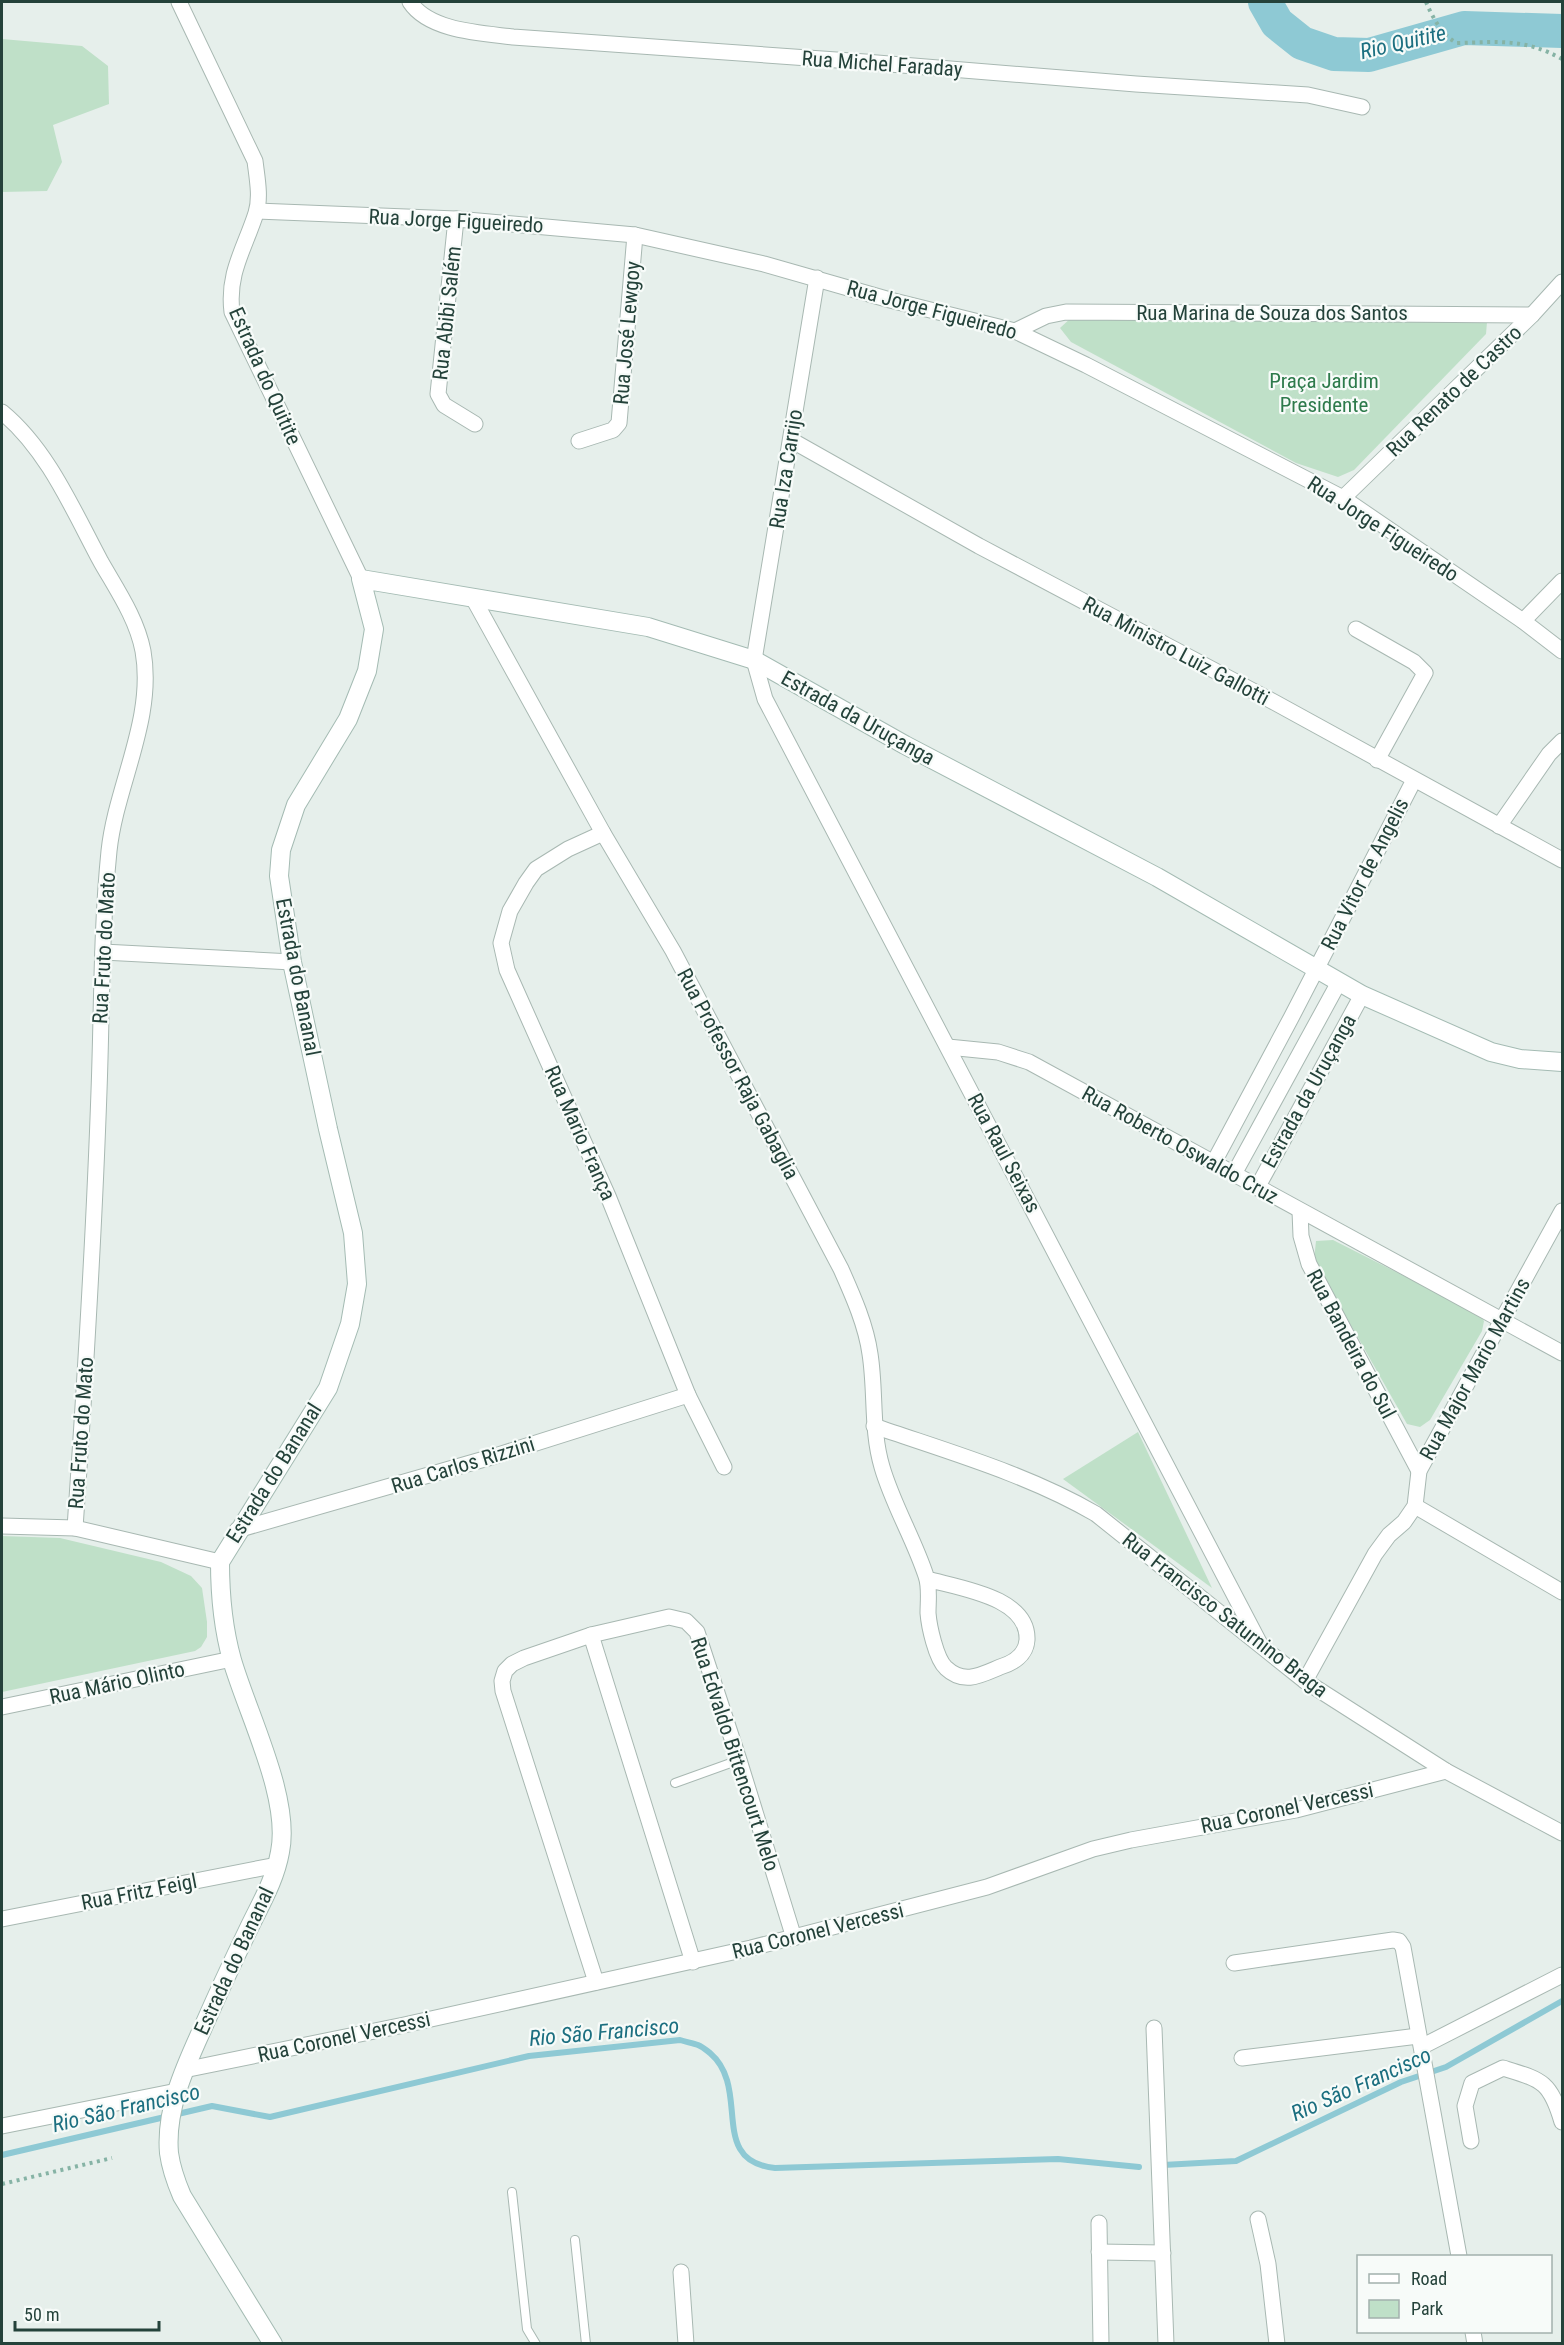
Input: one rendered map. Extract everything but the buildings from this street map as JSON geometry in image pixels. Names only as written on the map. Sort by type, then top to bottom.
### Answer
[{"type":"street","name":"Estrada do Quitite","points":[[179,2],[255,161],[258,186],[257,211],[233,274],[230,295],[232,312],[361,579]]},
{"type":"street","name":"Rua Michel Faraday","points":[[410,2],[421,15],[459,31],[513,38],[1308,95],[1362,107]]},
{"type":"street","name":"Rua Jorge Figueiredo","points":[[257,211],[456,219],[635,235],[710,250],[890,300],[1015,331],[1086,365],[1343,498],[1563,651]]},
{"type":"street","name":"Rua Abibi Salém","points":[[456,219],[438,394],[444,405],[475,424]]},
{"type":"street","name":"Rua José Lewgoy","points":[[579,441],[613,430],[619,423],[635,235]]},
{"type":"street","name":"Rua Iza Carrijo","points":[[754,660],[817,278]]},
{"type":"street","name":"Rua Renato de Castro","points":[[1343,498],[1532,315],[1563,282]]},
{"type":"street","name":"Rua Marina de Souza dos Santos","points":[[1015,331],[1046,316],[1066,312],[1532,315]]},
{"type":"street","name":"Rua Fruto do Mato","points":[[2,412],[41,455],[135,623],[143,652],[145,704],[123,784],[109,849],[86,1353],[75,1528]]},
{"type":"street","name":"Rua Ministro Luiz Gallotti","points":[[791,440],[969,541],[1272,701],[1563,860]]},
{"type":"street","name":"Estrada da Uruçanga","points":[[361,579],[648,627],[754,660],[905,745],[1157,877],[1362,995],[1491,1052],[1520,1059],[1563,1062]]},
{"type":"street","name":"Estrada do Bananal","points":[[273,2343],[182,2196],[173,2174],[169,2151],[170,2130],[176,2095],[184,2070],[272,1882],[280,1851],[282,1824],[279,1799],[232,1659],[223,1618],[220,1562],[237,1530],[328,1388],[350,1324],[357,1284],[353,1233],[292,962],[279,876],[281,850],[296,805],[348,719],[367,671],[374,629],[361,579]]},
{"type":"street","points":[[1523,621],[1563,581]]},
{"type":"street","name":"Rua Professor Raja Gabaglia","points":[[473,598],[603,833],[673,951],[841,1269],[859,1310],[870,1354],[874,1426],[882,1467],[927,1579],[928,1616],[939,1657],[946,1668],[959,1676],[970,1679],[1012,1663],[1021,1656],[1027,1644],[1027,1633],[1021,1617],[1015,1610],[983,1595],[927,1579]]},
{"type":"street","points":[[1356,628],[1414,662],[1425,673],[1377,760]]},
{"type":"street","name":"Rua Raul Seixas","points":[[754,660],[765,699],[1260,1644]]},
{"type":"street","points":[[1499,826],[1549,754],[1563,741]]},
{"type":"street","name":"Rua Vitor de Angelis","points":[[1316,969],[1414,780]]},
{"type":"street","name":"Rua Mario França","points":[[603,833],[568,849],[536,869],[510,911],[501,943],[507,970],[608,1196],[688,1395],[724,1467]]},
{"type":"street","points":[[103,952],[292,962]]},
{"type":"street","points":[[1214,1162],[1316,969]]},
{"type":"street","name":"Estrada da Uruçanga","points":[[1234,1174],[1339,982]]},
{"type":"street","name":"Estrada da Uruçanga","points":[[1257,1188],[1362,995]]},
{"type":"street","name":"Rua Roberto Oswaldo Cruz","points":[[948,1047],[998,1052],[1029,1062],[1563,1353]]},
{"type":"street","name":"Rua Bandeira do Sul","points":[[1300,1211],[1301,1236],[1309,1264],[1419,1471]]},
{"type":"street","name":"Rua Major Mario Martins","points":[[1415,1506],[1419,1471],[1563,1211]]},
{"type":"street","name":"Rua Carlos Rizzini","points":[[237,1530],[495,1456],[688,1395]]},
{"type":"street","name":"Rua Francisco Saturnino Braga","points":[[874,1426],[1020,1476],[1062,1494],[1096,1514],[1305,1681],[1446,1771],[1563,1833]]},
{"type":"street","points":[[1305,1681],[1375,1554],[1415,1506],[1563,1592]]},
{"type":"street","points":[[2,1526],[75,1528],[220,1562]]},
{"type":"street","name":"Rua Edvaldo Bittencourt Melo","points":[[596,1982],[538,1806],[503,1691],[502,1681],[505,1671],[512,1664],[524,1658],[591,1635],[669,1617],[686,1621],[697,1632],[740,1760],[794,1938]]},
{"type":"street","points":[[591,1635],[693,1962]]},
{"type":"street","name":"Rua Mário Olinto","points":[[2,1707],[232,1659]]},
{"type":"street","name":"Rua Coronel Vercessi","points":[[184,2070],[693,1962],[987,1887],[1093,1849],[1296,1810],[1446,1771]]},
{"type":"street","name":"Rua Fritz Feigl","points":[[2,1919],[277,1865]]},
{"type":"street","points":[[1233,1963],[1392,1940],[1399,1941],[1404,1952],[1422,2042],[1423,2063],[1459,2255]]},
{"type":"street","points":[[1242,2058],[1422,2042],[1563,1975]]},
{"type":"street","points":[[1154,2028],[1166,2343]]},
{"type":"street","points":[[1471,2141],[1465,2106],[1472,2083],[1503,2068],[1539,2079],[1556,2100],[1563,2122]]},
{"type":"street","points":[[2,2126],[176,2095]]},
{"type":"street","points":[[1258,2219],[1268,2264],[1277,2343]]},
{"type":"street","points":[[1099,2223],[1101,2343]]},
{"type":"street","points":[[1099,2252],[1163,2253]]},
{"type":"street","points":[[681,2272],[686,2343]]},
{"type":"lane","points":[[675,1783],[740,1760]]},
{"type":"lane","points":[[512,2192],[527,2329],[536,2343]]},
{"type":"lane","points":[[575,2240],[586,2343]]},
{"type":"path","points":[[1426,2],[1440,28],[1450,40],[1457,43],[1510,42],[1537,46],[1563,59]]},
{"type":"path","points":[[2,2184],[112,2158]]},
{"type":"green space","points":[[2,39],[82,46],[108,66],[109,104],[53,125],[62,162],[47,191],[2,192]]},
{"type":"green space","name":"Praça Jardim Presidente","points":[[1072,317],[1487,322],[1486,334],[1354,470],[1338,477],[1296,463],[1071,342],[1060,328]]},
{"type":"green space","points":[[1333,1240],[1479,1314],[1484,1321],[1482,1331],[1430,1420],[1420,1427],[1407,1424],[1314,1260],[1316,1241]]},
{"type":"green space","points":[[1138,1432],[1212,1588],[1063,1479]]},
{"type":"green space","points":[[2,1536],[60,1538],[161,1562],[191,1576],[202,1588],[207,1637],[201,1647],[195,1651],[2,1692]]},
{"type":"waterway","name":"Rio Quitite","points":[[1265,2],[1277,23],[1302,43],[1334,54],[1369,55],[1464,28],[1562,31]]},
{"type":"waterway","name":"Rio São Francisco","points":[[1163,2165],[1236,2161],[1401,2082],[1446,2067],[1562,2001]]},
{"type":"waterway","name":"Rio São Francisco","points":[[2,2155],[212,2106],[270,2117],[529,2056],[680,2040],[703,2048],[722,2068],[728,2085],[736,2138],[742,2152],[754,2163],[775,2168],[1058,2159],[1139,2167]]}]
